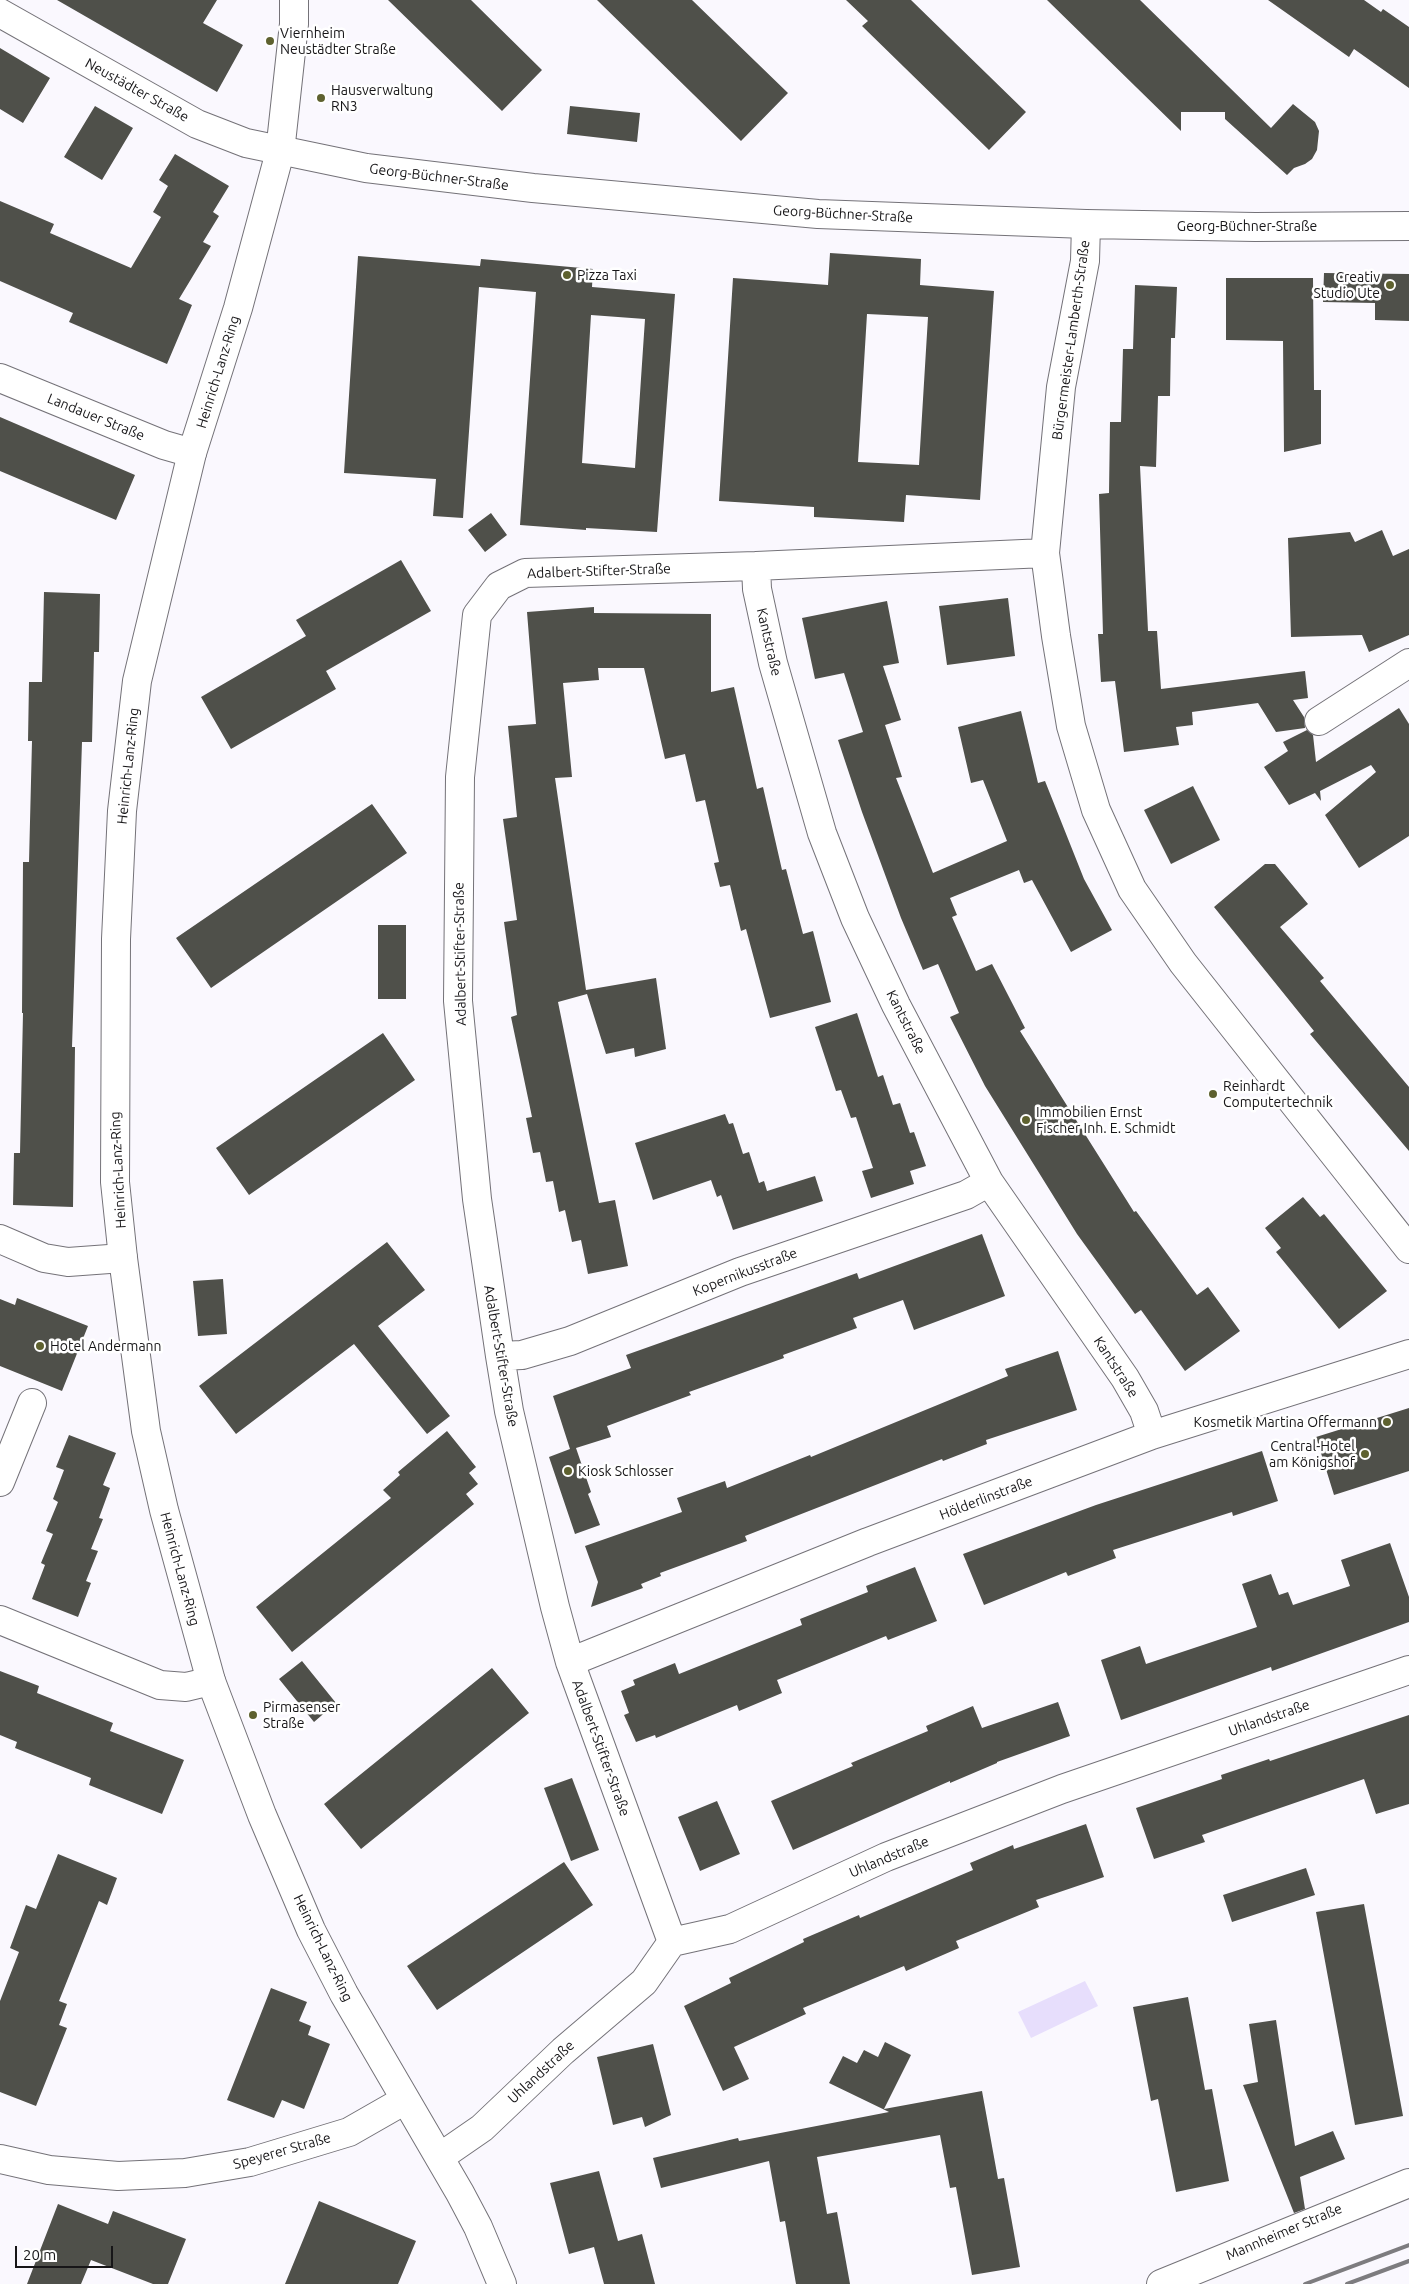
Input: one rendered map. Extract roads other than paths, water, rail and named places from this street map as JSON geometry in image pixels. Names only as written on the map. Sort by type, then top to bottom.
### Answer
[{"type":"street","name":"Heinrich-Lanz-Ring","points":[[294,0],[293,41],[280,152],[238,308],[192,453],[137,681],[122,811],[116,939],[115,1165],[123,1258],[146,1431],[164,1510],[211,1681],[262,1815],[311,1930],[336,1980],[440,2157],[478,2227],[502,2284]]},
{"type":"street","name":"Neustädter Straße","points":[[0,13],[197,124],[246,143],[280,152]]},
{"type":"street","name":"Georg-Büchner-Straße","points":[[280,152],[366,168],[612,196],[818,214],[1086,224],[1255,227],[1409,226]]},
{"type":"street","name":"Bürgermeister-Lamberth-Straße","points":[[1086,224],[1085,261],[1061,387],[1045,553],[1071,726],[1096,810],[1132,888],[1183,963],[1409,1249]]},
{"type":"street","name":"Landauer Straße","points":[[0,378],[164,445],[192,453]]},
{"type":"street","name":"Adalbert-Stifter-Straße","points":[[672,1942],[570,1662],[554,1608],[514,1430],[500,1356],[477,1199],[458,1001],[460,777],[477,614],[499,586],[525,572],[756,566],[1045,553]]},
{"type":"street","name":"Kantstraße","points":[[756,566],[757,588],[773,663],[822,833],[855,918],[896,1005],[989,1182],[1125,1378],[1144,1411],[1152,1435]]},
{"type":"street","points":[[1318,721],[1409,663]]},
{"type":"street","name":"Kopernikusstraße","points":[[500,1356],[522,1355],[570,1341],[740,1272],[966,1195],[989,1182]]},
{"type":"street","points":[[0,1239],[44,1258],[68,1262],[123,1258]]},
{"type":"street","name":"Hölderlinstraße","points":[[570,1662],[868,1542],[1152,1435],[1409,1354]]},
{"type":"street","points":[[0,1482],[32,1403]]},
{"type":"street","points":[[0,1620],[160,1685],[186,1687],[211,1681]]},
{"type":"street","name":"Uhlandstraße","points":[[440,2157],[482,2128],[563,2051],[644,1982],[672,1942],[730,1929],[886,1857],[1062,1789],[1409,1670]]},
{"type":"street","name":"Speyerer Straße","points":[[1,2162],[49,2170],[118,2176],[185,2173],[250,2162],[349,2132],[405,2100]]},
{"type":"street","name":"Mannheimer Straße","points":[[1161,2284],[1409,2182]]},
{"type":"railway","points":[[1305,2284],[1409,2245]]},
{"type":"railway","points":[[1347,2284],[1409,2261]]},
{"type":"place","name":"Viernheim Neustädter Straße","points":[[270,41]]},
{"type":"place","name":"Hausverwaltung RN3","points":[[321,98]]},
{"type":"place","name":"Pizza Taxi","points":[[567,275]]},
{"type":"place","name":"Creativ Studio Ute","points":[[1390,285]]},
{"type":"place","name":"Reinhardt Computertechnik","points":[[1213,1094]]},
{"type":"place","name":"Immobilien Ernst Fischer Inh. E. Schmidt","points":[[1026,1120]]},
{"type":"place","name":"Hotel Andermann","points":[[40,1346]]},
{"type":"place","name":"Kosmetik Martina Offermann","points":[[1387,1422]]},
{"type":"place","name":"Central-Hotel am Königshof","points":[[1365,1454]]},
{"type":"place","name":"Kiosk Schlosser","points":[[568,1471]]},
{"type":"place","name":"Pirmasenser Straße","points":[[253,1715]]}]
